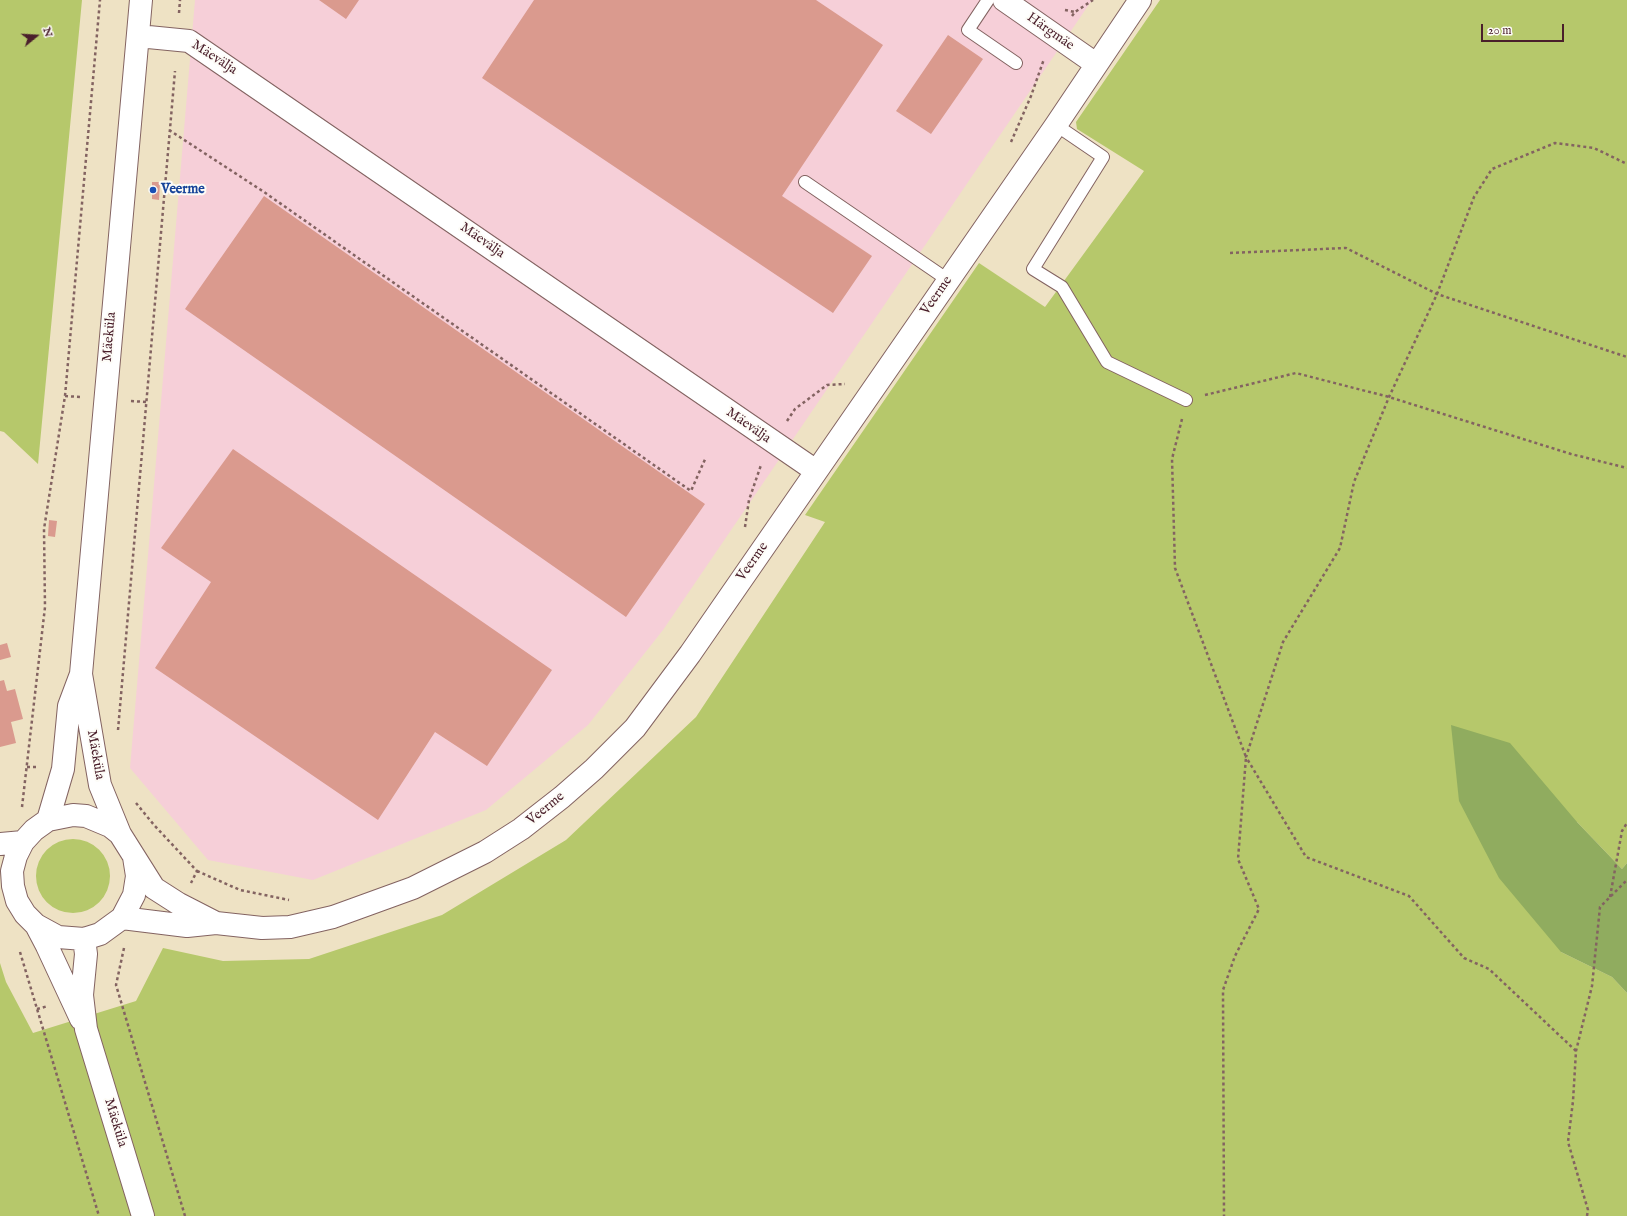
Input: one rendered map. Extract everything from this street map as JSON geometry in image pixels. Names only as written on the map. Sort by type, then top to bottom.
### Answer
[{"type":"street","name":"Mäeküla","points":[[120,834],[100,785],[81,674],[104,399],[141,0]]},
{"type":"street","name":"Härgmäe","points":[[1004,0],[1096,64]]},
{"type":"street","name":"Veerme","points":[[216,923],[262,928],[290,927],[333,917],[413,888],[485,852],[521,829],[578,783],[636,728],[690,654],[1056,125],[1140,0]]},
{"type":"street","name":"Mäevälja","points":[[138,36],[189,41],[816,471]]},
{"type":"street","name":"Mäeküla","points":[[48,820],[63,769],[69,706],[81,674]]},
{"type":"street","points":[[134,857],[137,876],[134,895],[122,918],[100,934],[84,939],[58,937],[36,925],[25,914],[6,884],[12,871],[16,856],[23,842],[34,830],[48,820],[73,814],[86,816],[110,826],[120,834],[154,888],[179,904],[216,923]]},
{"type":"street","points":[[0,844],[23,842]]},
{"type":"street","points":[[122,918],[187,926],[216,923]]},
{"type":"street","name":"Mäeküla","points":[[36,925],[86,1029],[143,1216]]},
{"type":"street","name":"Mäeküla","points":[[84,939],[86,954],[82,995],[86,1029]]},
{"type":"lane","points":[[988,0],[968,30],[1016,63]]},
{"type":"lane","points":[[1056,125],[1103,157],[1033,269],[1062,287],[1107,362],[1186,400]]},
{"type":"lane","points":[[805,182],[948,280]]},
{"type":"path","points":[[22,811],[45,607],[44,529],[65,396],[100,0]]},
{"type":"path","points":[[179,13],[180,0]]},
{"type":"path","points":[[1008,149],[1031,96],[1039,69],[1046,54],[1075,12],[1093,0]]},
{"type":"path","points":[[117,735],[175,71]]},
{"type":"path","points":[[169,130],[264,192],[691,491],[706,457]]},
{"type":"path","points":[[1224,1216],[1223,990],[1236,956],[1259,909],[1238,859],[1246,757],[1284,642],[1340,548],[1354,482],[1389,397],[1437,294],[1474,197],[1492,170],[1554,143],[1594,148],[1627,164]]},
{"type":"path","points":[[1230,253],[1346,248],[1437,294],[1627,357]]},
{"type":"path","points":[[1576,1051],[1489,969],[1464,958],[1409,896],[1306,857],[1246,757],[1175,568],[1172,460],[1186,400],[1296,373],[1389,397],[1571,454],[1627,468]]},
{"type":"path","points":[[745,528],[749,500],[762,462],[795,409],[827,384],[848,384]]},
{"type":"path","points":[[65,396],[88,397]]},
{"type":"path","points":[[128,401],[146,402]]},
{"type":"path","points":[[136,802],[154,825],[197,871],[240,890],[291,900]]},
{"type":"path","points":[[1610,897],[1622,831],[1627,823]]},
{"type":"path","points":[[179,904],[197,871]]},
{"type":"path","points":[[1587,1216],[1588,1210],[1568,1142],[1573,1101],[1576,1051],[1592,986],[1600,907],[1627,880]]},
{"type":"path","points":[[18,945],[99,1216]]},
{"type":"path","points":[[124,946],[116,985],[185,1216]]},
{"type":"shaded area","points":[[195,0],[1092,0],[663,630],[588,725],[486,810],[313,880],[208,860],[130,768]]},
{"type":"green space","points":[[0,0],[82,0],[38,464],[4,432],[0,431]]},
{"type":"green space","points":[[1160,0],[1627,0],[1627,863],[1622,869],[1577,822],[1561,952],[1612,977],[1627,993],[1627,1216],[0,1216],[0,963],[6,982],[33,1033],[136,1001],[163,948],[223,961],[309,959],[442,915],[566,840],[696,717],[825,522],[805,515],[979,263],[1045,307],[1144,171],[1077,129],[1076,122]]},
{"type":"green space","points":[[1451,725],[1510,743],[1577,822],[1622,869],[1627,863],[1627,993],[1612,977],[1561,952],[1499,878],[1459,801]]},
{"type":"green space","points":[[73,839],[87,842],[99,850],[107,862],[110,876],[107,890],[99,902],[87,910],[73,913],[59,910],[47,902],[39,890],[36,876],[39,862],[47,850],[59,842]]},
{"type":"building","points":[[319,0],[359,0],[346,19]]},
{"type":"building","points":[[534,0],[816,0],[883,45],[782,196],[872,256],[833,313],[482,78]]},
{"type":"building","points":[[948,35],[983,59],[931,134],[896,111]]},
{"type":"building","points":[[152,182],[160,182],[159,200],[152,199]]},
{"type":"building","points":[[264,196],[705,504],[626,617],[185,309]]},
{"type":"building","points":[[233,449],[552,670],[487,766],[435,732],[378,820],[155,668],[211,582],[161,548]]},
{"type":"building","points":[[49,520],[57,521],[55,537],[48,536]]},
{"type":"building","points":[[7,643],[11,657],[0,660],[0,645]]},
{"type":"building","points":[[4,680],[7,691],[15,689],[23,719],[11,722],[16,743],[0,747],[0,681]]},
{"type":"place","name":"Veerme","points":[[153,190]]}]
